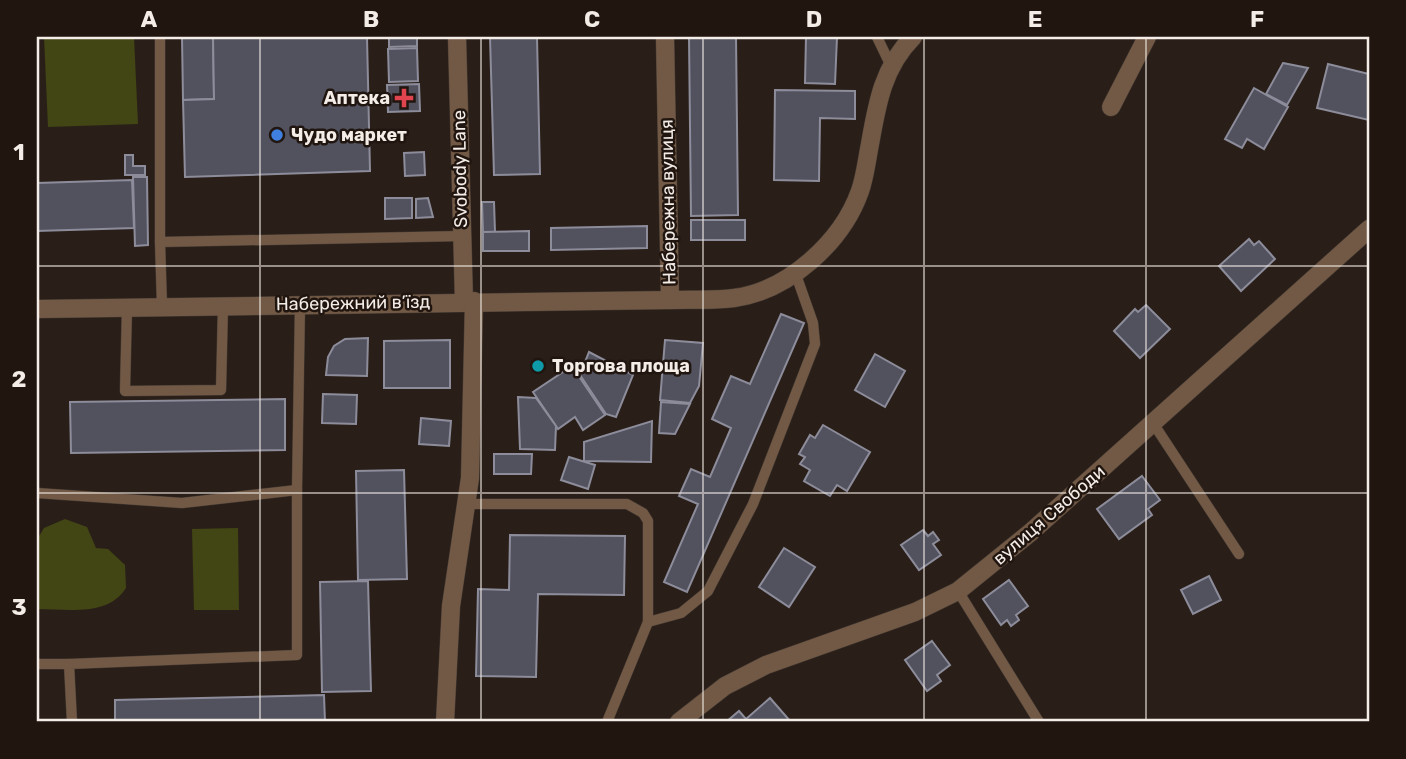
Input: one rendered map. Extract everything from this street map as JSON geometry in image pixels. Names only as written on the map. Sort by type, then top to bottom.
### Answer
[{"type":"street","name":"Svobody Lane","points":[[457,37],[462,236],[469,302]]},
{"type":"street","name":"Набережна вулиця","points":[[665,37],[670,300],[735,298],[762,290],[794,272],[831,240],[861,191],[880,93],[891,66],[913,37]]},
{"type":"street","points":[[1111,107],[1147,37]]},
{"type":"street","name":"вулиця Свободи","points":[[679,722],[725,686],[766,665],[915,612],[958,592],[1031,532],[1369,229]]},
{"type":"street","name":"Набережний в’їзд","points":[[37,309],[670,300]]},
{"type":"street","points":[[445,722],[451,607],[470,478],[469,302]]},
{"type":"lane","points":[[160,37],[162,306]]},
{"type":"lane","points":[[877,37],[891,66]]},
{"type":"lane","points":[[160,242],[462,236]]},
{"type":"lane","points":[[648,622],[681,614],[708,591],[752,503],[815,344],[813,323],[794,272]]},
{"type":"lane","points":[[37,664],[297,655],[300,304]]},
{"type":"lane","points":[[127,307],[125,391],[221,390],[223,305]]},
{"type":"lane","points":[[1153,423],[1239,554]]},
{"type":"lane","points":[[37,493],[183,503],[298,489]]},
{"type":"lane","points":[[466,504],[627,504],[648,521],[648,622],[607,722]]},
{"type":"lane","points":[[958,592],[1039,722]]},
{"type":"lane","points":[[69,664],[72,722]]},
{"type":"green space","points":[[44,37],[134,37],[138,124],[48,127]]},
{"type":"green space","points":[[65,519],[87,527],[96,548],[108,549],[125,565],[126,588],[109,604],[74,610],[37,609],[38,538],[44,528]]},
{"type":"green space","points":[[238,528],[239,610],[194,610],[192,529]]},
{"type":"building","points":[[182,37],[213,37],[214,99],[183,100]]},
{"type":"building","name":"Чудо маркет","points":[[213,37],[367,37],[370,171],[185,177],[183,100],[214,99]]},
{"type":"building","points":[[389,37],[417,37],[417,46],[389,47]]},
{"type":"building","points":[[490,37],[537,37],[540,174],[494,175]]},
{"type":"building","points":[[689,37],[736,37],[738,215],[691,216]]},
{"type":"building","points":[[806,37],[837,37],[835,84],[805,83]]},
{"type":"building","points":[[417,48],[418,81],[389,82],[388,49]]},
{"type":"building","points":[[1283,63],[1308,68],[1287,105],[1266,94]]},
{"type":"building","points":[[1328,64],[1369,74],[1369,120],[1317,108]]},
{"type":"building","name":"Аптека","points":[[419,84],[420,111],[388,112],[387,85]]},
{"type":"building","points":[[1254,88],[1288,107],[1264,149],[1247,139],[1242,148],[1225,139]]},
{"type":"building","points":[[775,90],[855,91],[855,119],[820,118],[819,181],[774,180]]},
{"type":"building","points":[[424,152],[425,175],[405,176],[404,153]]},
{"type":"building","points":[[125,155],[133,155],[133,166],[145,166],[145,175],[125,175]]},
{"type":"building","points":[[133,177],[147,177],[148,245],[135,246]]},
{"type":"building","points":[[132,180],[134,228],[37,231],[37,183]]},
{"type":"building","points":[[385,198],[412,198],[412,218],[385,219]]},
{"type":"building","points":[[428,198],[433,217],[416,218],[416,199]]},
{"type":"building","points":[[482,202],[494,202],[495,232],[483,232]]},
{"type":"building","points":[[691,220],[745,220],[745,240],[691,240]]},
{"type":"building","points":[[647,226],[647,248],[551,250],[551,228]]},
{"type":"building","points":[[529,231],[529,251],[483,251],[483,232]]},
{"type":"building","points":[[1249,239],[1254,245],[1259,241],[1275,259],[1241,291],[1219,266]]},
{"type":"building","points":[[1146,305],[1170,329],[1140,358],[1114,331],[1135,309],[1138,312]]},
{"type":"building","points":[[781,314],[804,323],[687,592],[664,582],[698,504],[679,496],[691,469],[710,477],[731,428],[712,419],[731,376],[750,384]]},
{"type":"building","points":[[368,338],[367,376],[326,375],[328,357],[334,346],[345,339]]},
{"type":"building","points":[[450,340],[450,388],[384,388],[384,341]]},
{"type":"building","points":[[665,340],[703,343],[699,386],[690,403],[660,400]]},
{"type":"building","points":[[589,352],[633,375],[616,417],[606,414],[580,375]]},
{"type":"building","points":[[875,354],[905,371],[885,407],[855,390]]},
{"type":"building","points":[[572,366],[605,415],[583,430],[575,417],[558,429],[533,392]]},
{"type":"building","points":[[323,394],[357,395],[356,424],[322,423]]},
{"type":"building","points":[[518,397],[536,398],[556,426],[555,450],[520,449]]},
{"type":"building","points":[[285,399],[285,450],[71,453],[70,402]]},
{"type":"building","points":[[661,402],[690,404],[675,434],[659,433]]},
{"type":"building","points":[[421,418],[451,421],[449,446],[419,444]]},
{"type":"building","points":[[652,421],[651,462],[584,461],[584,442]]},
{"type":"building","points":[[823,425],[870,452],[847,491],[837,485],[830,496],[804,481],[810,470],[800,464],[805,457],[799,454],[810,435],[815,438]]},
{"type":"building","points":[[494,454],[532,454],[531,474],[494,474]]},
{"type":"building","points":[[569,457],[595,465],[588,489],[561,480]]},
{"type":"building","points":[[404,470],[407,579],[358,580],[356,471]]},
{"type":"building","points":[[1142,476],[1160,500],[1148,509],[1152,515],[1119,539],[1097,509]]},
{"type":"building","points":[[923,530],[928,536],[933,532],[939,540],[933,544],[941,555],[919,570],[901,545]]},
{"type":"building","points":[[510,535],[625,536],[624,595],[538,594],[536,677],[476,676],[478,589],[509,590]]},
{"type":"building","points":[[784,548],[815,567],[789,607],[759,587]]},
{"type":"building","points":[[1209,576],[1221,600],[1193,614],[1181,590]]},
{"type":"building","points":[[1009,580],[1028,606],[1016,615],[1019,620],[1011,626],[1007,620],[1001,625],[983,599]]},
{"type":"building","points":[[368,581],[371,691],[322,692],[320,582]]},
{"type":"building","points":[[932,641],[950,665],[937,675],[941,681],[927,691],[905,660]]},
{"type":"building","points":[[324,695],[325,722],[115,722],[115,700]]},
{"type":"building","points":[[770,698],[791,722],[726,722],[739,711],[746,719]]},
{"type":"place","name":"Аптека","points":[[404,98]]},
{"type":"place","name":"Чудо маркет","points":[[277,135]]},
{"type":"place","name":"Торгова площа","points":[[538,366]]}]
